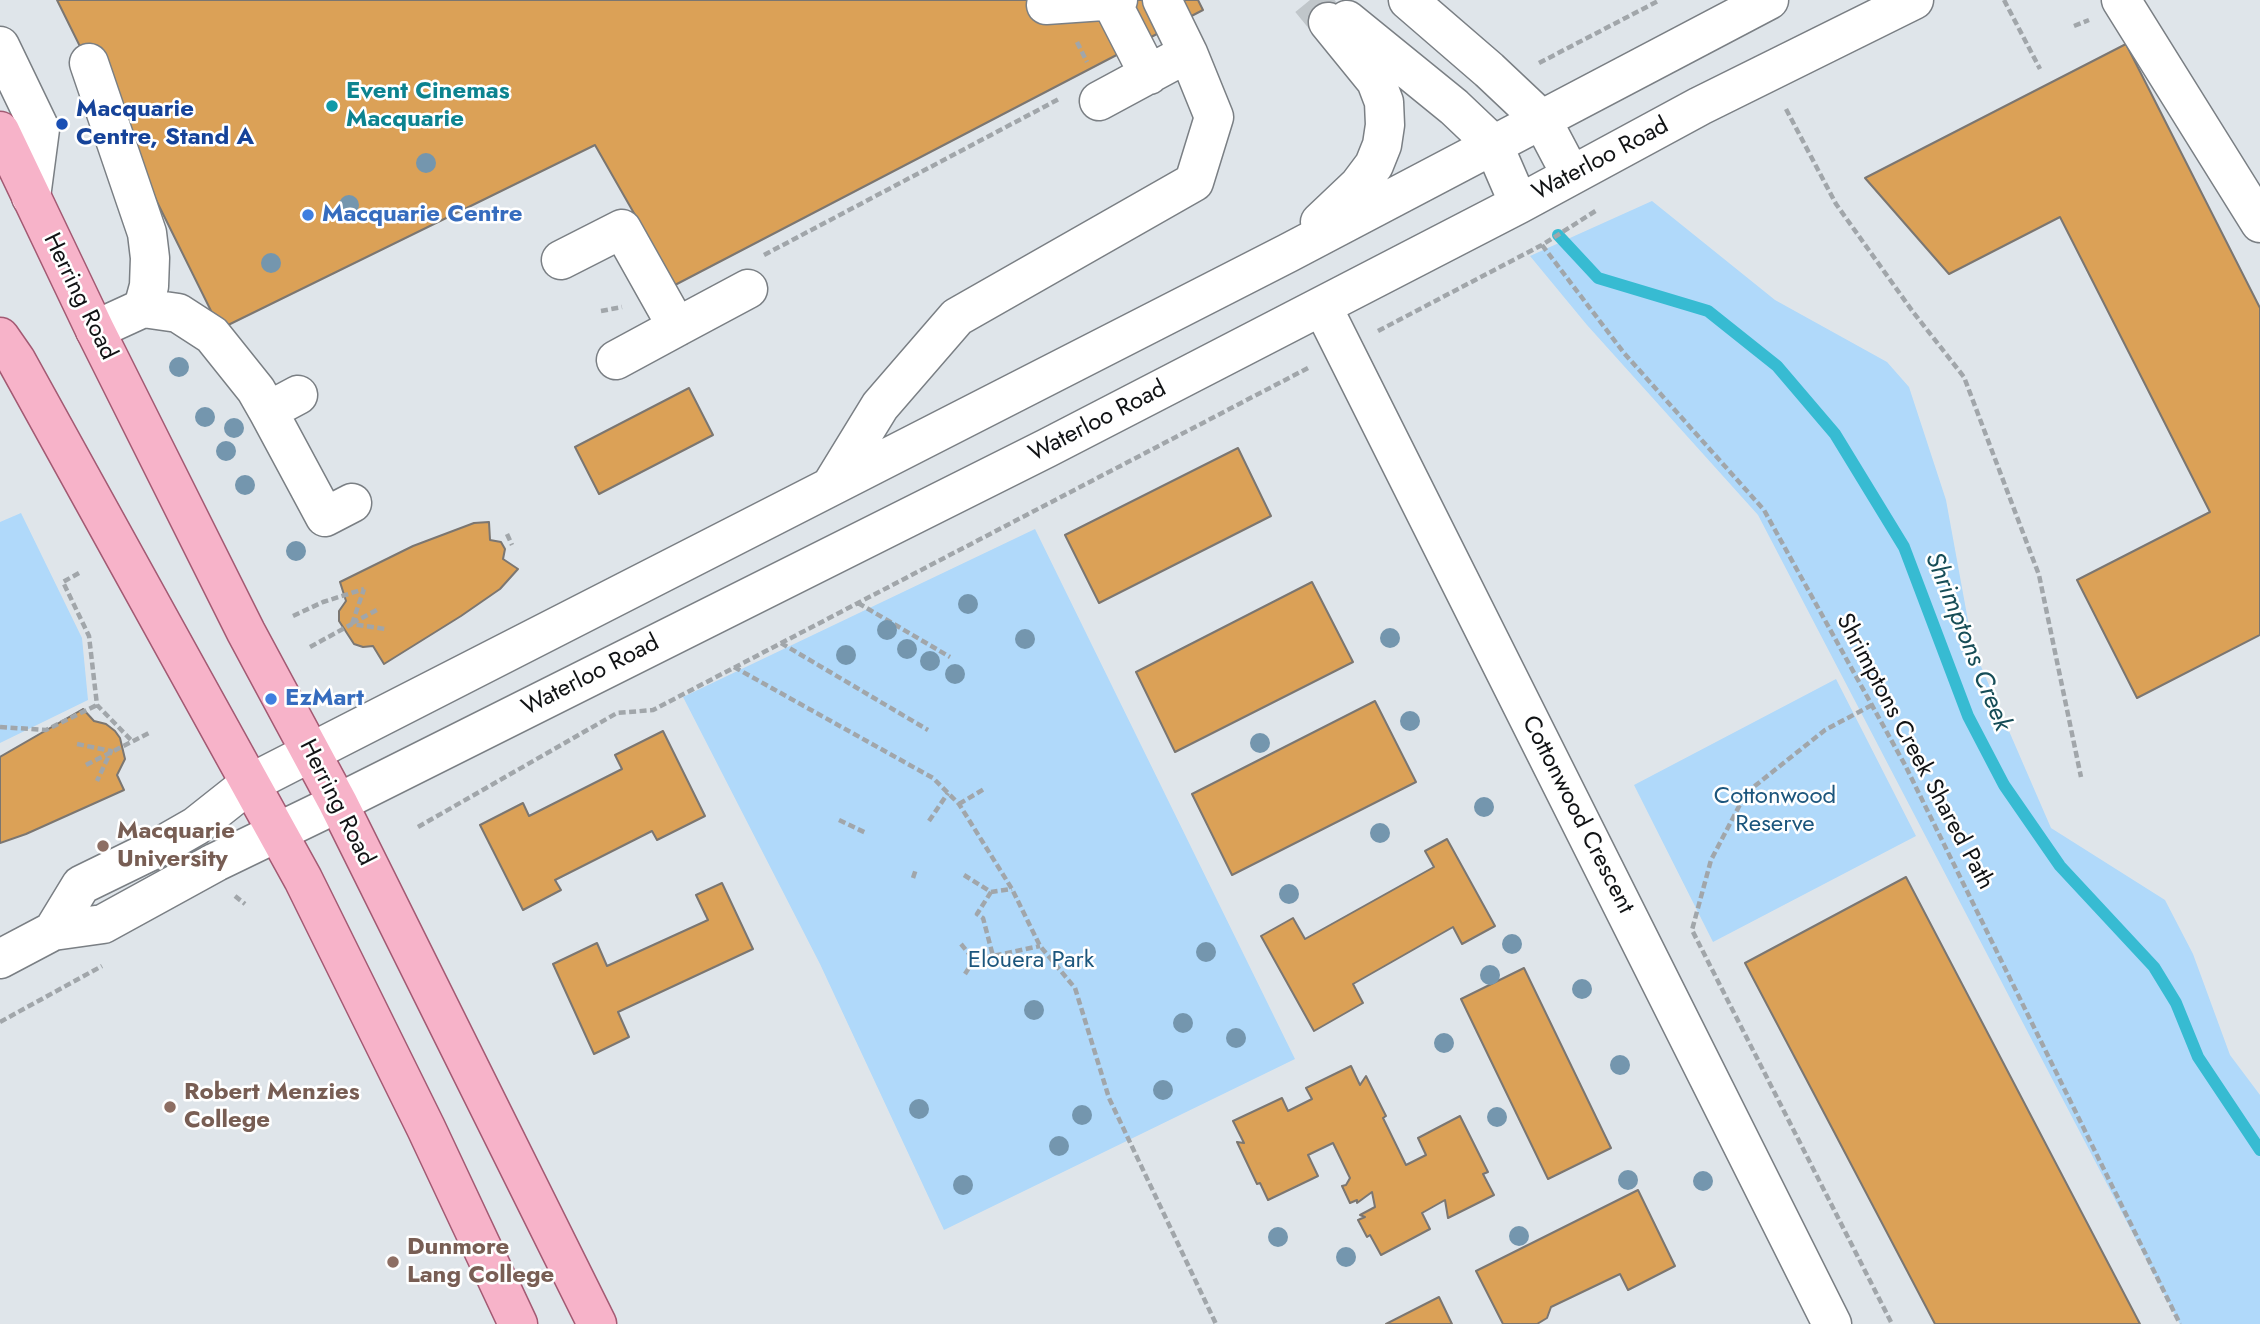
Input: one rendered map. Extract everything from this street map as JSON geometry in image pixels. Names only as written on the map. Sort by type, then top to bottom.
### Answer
[{"type":"main road","name":"Herring Road","points":[[0,131],[95,330],[246,632],[338,803],[597,1324]]},
{"type":"main road","points":[[0,337],[16,360],[310,893],[426,1128],[518,1324]]},
{"type":"street","points":[[831,486],[880,406],[957,317],[1194,182],[1214,117],[1188,53],[1162,0]]},
{"type":"street","points":[[1408,0],[1542,120],[1571,175]]},
{"type":"street","points":[[1693,40],[1727,0]]},
{"type":"street","points":[[0,959],[53,931],[81,886],[161,846],[196,825],[249,784],[1288,253],[1769,0]]},
{"type":"street","name":"Waterloo Road","points":[[53,931],[103,923],[216,862],[1047,449],[1520,204],[1700,106],[1914,0]]},
{"type":"street","points":[[1052,5],[1114,1],[1149,75]]},
{"type":"street","points":[[2106,10],[2260,223]]},
{"type":"street","points":[[1288,253],[1359,185],[1374,165],[1383,135],[1384,102],[1376,81],[1334,18],[1454,107],[1493,144],[1520,204]]},
{"type":"street","points":[[0,46],[40,129],[31,197]]},
{"type":"street","points":[[1095,85],[1149,75],[1188,53]]},
{"type":"street","points":[[89,63],[147,233],[149,286],[143,308]]},
{"type":"street","points":[[561,260],[622,229],[670,313]]},
{"type":"street","points":[[616,360],[670,313],[753,273]]},
{"type":"street","name":"Cottonwood Crescent","points":[[1322,306],[1832,1324]]},
{"type":"street","points":[[95,330],[143,308],[178,313],[212,335],[256,390],[283,403],[325,517],[352,503]]},
{"type":"path","points":[[1539,63],[1660,0]]},
{"type":"path","points":[[2004,0],[2040,69]]},
{"type":"path","points":[[1052,5],[1095,85]]},
{"type":"path","points":[[2074,26],[2106,10]]},
{"type":"path","points":[[753,273],[1060,99]]},
{"type":"path","points":[[1786,109],[1836,204],[1913,312],[1965,377],[2039,575],[2081,777]]},
{"type":"path","points":[[1376,332],[1542,245],[1601,208]]},
{"type":"path","name":"Shrimptons Creek Shared Path","points":[[1542,245],[1624,353],[1764,510],[1905,765],[2180,1324]]},
{"type":"path","points":[[601,310],[670,313]]},
{"type":"path","points":[[418,827],[617,713],[653,710],[1304,370]]},
{"type":"path","points":[[507,534],[512,545]]},
{"type":"path","points":[[79,573],[63,582],[89,636],[97,705],[132,741]]},
{"type":"path","points":[[293,616],[323,601],[364,589],[352,624]]},
{"type":"path","points":[[857,602],[950,657]]},
{"type":"path","points":[[310,647],[377,610]]},
{"type":"path","points":[[352,624],[385,629]]},
{"type":"path","points":[[780,642],[928,730]]},
{"type":"path","points":[[733,667],[933,778],[959,804],[1012,889],[1040,946],[1075,988],[1109,1098],[1216,1324]]},
{"type":"path","points":[[0,727],[46,730],[97,705]]},
{"type":"path","points":[[1872,705],[1825,730],[1746,793],[1711,860],[1692,930],[1892,1324]]},
{"type":"path","points":[[86,765],[151,732]]},
{"type":"path","points":[[76,744],[111,751]]},
{"type":"path","points":[[97,781],[111,751]]},
{"type":"path","points":[[959,804],[984,789]]},
{"type":"path","points":[[929,821],[948,793]]},
{"type":"path","points":[[839,820],[866,833]]},
{"type":"path","points":[[913,878],[916,869]]},
{"type":"path","points":[[964,875],[991,892],[1012,889]]},
{"type":"path","points":[[991,892],[977,914],[983,918],[993,956]]},
{"type":"path","points":[[233,894],[245,904]]},
{"type":"path","points":[[961,944],[974,960]]},
{"type":"path","points":[[965,974],[974,960],[1040,946]]},
{"type":"green space","points":[[1652,201],[1775,300],[1887,362],[1909,387],[1946,500],[1973,648],[2051,828],[2165,900],[2193,954],[2230,1055],[2260,1095],[2260,1324],[2180,1324],[1758,515],[1587,325],[1530,256]]},
{"type":"green space","points":[[21,513],[82,638],[88,700],[0,743],[0,522]]},
{"type":"green space","name":"Elouera Park","points":[[1035,529],[1295,1059],[944,1230],[820,964],[683,697]]},
{"type":"green space","name":"Cottonwood Reserve","points":[[1836,679],[1916,836],[1713,942],[1634,785]]},
{"type":"building","name":"Macquarie Centre","points":[[57,0],[1198,0],[1203,10],[675,285],[595,145],[220,329]]},
{"type":"building","points":[[2126,44],[2260,308],[2260,635],[2137,698],[2077,580],[2210,512],[2060,217],[1949,274],[1865,178]]},
{"type":"building","points":[[689,388],[713,435],[599,494],[575,447]]},
{"type":"building","points":[[1238,448],[1271,516],[1099,603],[1065,535]]},
{"type":"building","points":[[489,522],[490,540],[501,542],[505,549],[503,559],[518,569],[500,589],[384,664],[373,646],[354,644],[339,621],[339,611],[346,601],[340,582],[413,546],[474,523]]},
{"type":"building","points":[[1312,582],[1353,662],[1175,752],[1136,672]]},
{"type":"building","points":[[1375,701],[1416,782],[1232,875],[1192,794]]},
{"type":"building","points":[[83,709],[94,721],[106,724],[120,738],[125,759],[117,775],[124,790],[0,843],[0,757]]},
{"type":"building","points":[[663,731],[705,816],[657,840],[652,831],[555,880],[561,890],[523,910],[480,825],[523,803],[529,816],[622,769],[615,755]]},
{"type":"building","points":[[1447,839],[1495,926],[1462,944],[1453,927],[1353,984],[1363,1003],[1314,1031],[1261,936],[1293,918],[1305,939],[1434,867],[1425,851]]},
{"type":"building","points":[[1906,877],[2140,1324],[1935,1324],[1745,963]]},
{"type":"building","points":[[722,883],[753,949],[618,1012],[629,1037],[594,1054],[553,964],[597,943],[607,966],[708,920],[696,895]]},
{"type":"building","points":[[1524,968],[1611,1148],[1548,1179],[1461,999]]},
{"type":"building","points":[[1351,1066],[1360,1085],[1366,1076],[1406,1165],[1426,1155],[1418,1138],[1460,1116],[1488,1172],[1483,1174],[1494,1195],[1448,1218],[1445,1200],[1422,1213],[1430,1229],[1381,1255],[1358,1220],[1365,1217],[1360,1215],[1375,1207],[1372,1192],[1357,1203],[1357,1200],[1350,1203],[1342,1186],[1346,1185],[1350,1178],[1333,1143],[1308,1155],[1318,1176],[1268,1200],[1260,1183],[1257,1184],[1237,1142],[1244,1143],[1233,1121],[1282,1098],[1288,1111],[1312,1099],[1306,1088]]},
{"type":"building","points":[[1638,1190],[1675,1266],[1628,1290],[1620,1274],[1551,1307],[1547,1318],[1537,1324],[1503,1324],[1476,1271]]},
{"type":"building","points":[[1439,1297],[1452,1324],[1386,1324]]},
{"type":"waterway","name":"Shrimptons Creek","points":[[1558,235],[1598,278],[1708,311],[1777,366],[1835,434],[1904,547],[1968,716],[2004,785],[2060,866],[2154,967],[2176,1003],[2198,1057],[2260,1150]]},
{"type":"tunnel","points":[[1310,0],[1328,22]]},
{"type":"place","name":"Event Cinemas Macquarie","points":[[332,106]]},
{"type":"place","name":"Macquarie Centre, Stand A","points":[[62,124]]},
{"type":"place","name":"Macquarie Centre","points":[[308,215]]},
{"type":"place","name":"EzMart","points":[[271,699]]},
{"type":"place","name":"Macquarie University","points":[[103,846]]},
{"type":"place","name":"Robert Menzies College","points":[[170,1107]]},
{"type":"place","name":"Dunmore Lang College","points":[[393,1262]]}]
